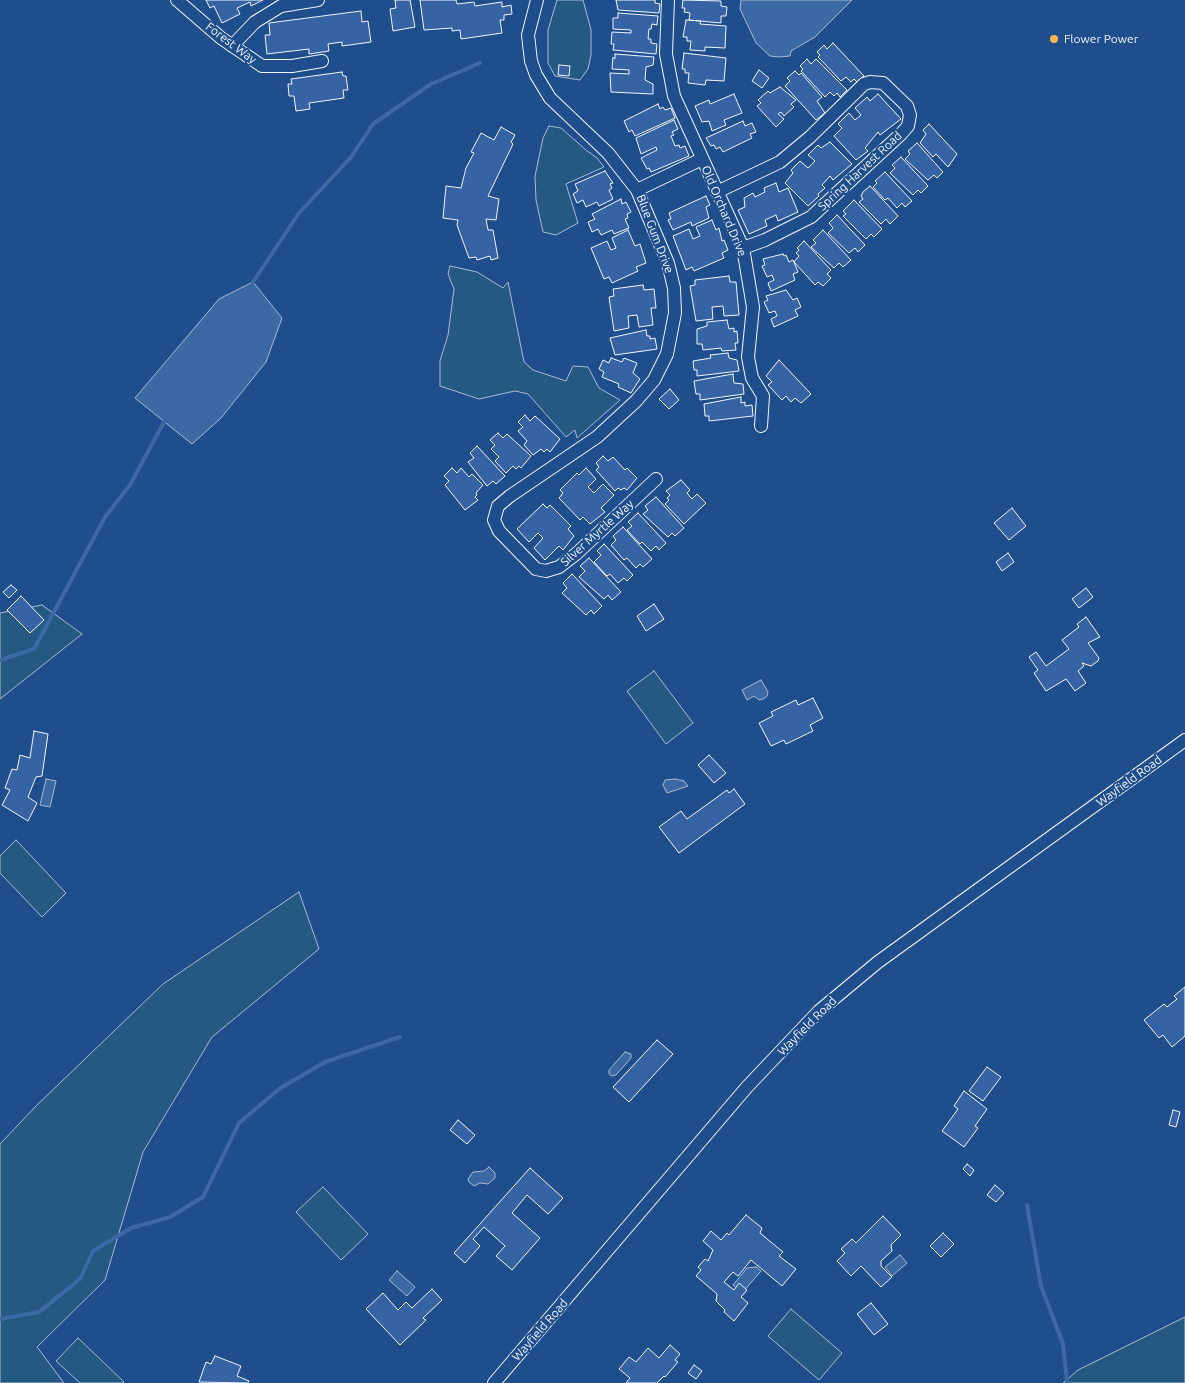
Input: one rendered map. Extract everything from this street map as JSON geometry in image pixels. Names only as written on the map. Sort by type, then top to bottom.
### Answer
[{"type":"street","points":[[232,46],[254,22],[281,6],[318,0]]},
{"type":"street","name":"Old Orchard Drive","points":[[668,0],[666,54],[669,77],[677,104],[743,248],[753,307],[748,357],[752,378],[763,396],[761,426]]},
{"type":"street","name":"Forest Way","points":[[181,1],[232,46],[262,66],[292,66],[322,61]]},
{"type":"street","name":"Blue Gum Drive","points":[[494,520],[498,506],[597,437],[636,401],[654,380],[667,354],[675,313],[674,288],[668,262],[638,190],[608,153],[550,98],[540,84],[530,61],[528,44],[532,2]]},
{"type":"street","name":"Spring Harvest Road","points":[[718,192],[780,162],[810,137],[864,84],[870,82],[883,83],[907,106],[910,115],[908,126],[811,217],[765,240],[743,248]]},
{"type":"street","points":[[638,190],[702,159]]},
{"type":"street","name":"Silver Myrtle Way","points":[[494,520],[499,531],[536,569],[546,571],[559,567],[576,554],[656,479]]},
{"type":"street","name":"Wayfield Road","points":[[494,1383],[747,1087],[819,1011],[878,962],[1185,740]]},
{"type":"shaded area","points":[[557,0],[583,0],[591,30],[591,55],[588,69],[580,80],[555,76],[548,63],[548,30]]},
{"type":"shaded area","points":[[741,0],[852,0],[815,37],[791,51],[790,56],[779,57],[770,56],[756,43],[740,9]]},
{"type":"shaded area","points":[[549,126],[561,128],[597,158],[604,167],[566,184],[578,223],[556,235],[543,232],[536,200],[535,176],[543,138]]},
{"type":"shaded area","points":[[450,266],[477,272],[503,288],[508,282],[524,362],[533,370],[566,381],[573,366],[588,367],[599,388],[620,400],[577,438],[575,430],[566,437],[528,394],[515,391],[479,399],[440,386],[440,361],[448,335],[454,289],[448,274]]},
{"type":"shaded area","points":[[253,282],[282,318],[266,362],[221,418],[192,444],[135,398],[219,299]]},
{"type":"shaded area","points":[[42,605],[82,634],[0,699],[0,613]]},
{"type":"shaded area","points":[[654,671],[693,723],[666,744],[627,691]]},
{"type":"shaded area","points":[[761,680],[768,692],[767,696],[759,700],[754,696],[747,700],[742,690]]},
{"type":"shaded area","points":[[46,779],[56,781],[50,807],[40,805]]},
{"type":"shaded area","points":[[675,779],[684,781],[688,786],[667,793],[663,785],[665,780]]},
{"type":"shaded area","points":[[16,840],[66,893],[42,917],[0,873],[0,856]]},
{"type":"shaded area","points":[[299,892],[319,949],[212,1037],[143,1152],[105,1280],[37,1347],[64,1383],[0,1383],[0,1144],[36,1106],[163,984]]},
{"type":"shaded area","points":[[625,1052],[631,1054],[631,1058],[616,1075],[612,1076],[609,1074],[609,1070]]},
{"type":"shaded area","points":[[489,1167],[495,1173],[495,1178],[488,1184],[480,1183],[474,1186],[469,1182],[468,1179],[473,1172],[484,1171]]},
{"type":"shaded area","points":[[323,1187],[368,1234],[341,1260],[296,1212]]},
{"type":"shaded area","points":[[900,1255],[907,1263],[892,1276],[885,1267]]},
{"type":"shaded area","points":[[756,1267],[761,1271],[742,1293],[733,1285],[747,1268]]},
{"type":"shaded area","points":[[397,1271],[415,1287],[407,1296],[389,1280]]},
{"type":"shaded area","points":[[791,1309],[842,1353],[819,1380],[768,1336]]},
{"type":"shaded area","points":[[1185,1317],[1185,1383],[1063,1383],[1078,1370]]},
{"type":"shaded area","points":[[78,1338],[124,1382],[80,1383],[56,1361]]},
{"type":"building","points":[[206,0],[263,0],[251,6],[250,2],[237,8],[240,14],[222,23],[214,6],[210,8]]},
{"type":"building","points":[[395,0],[410,0],[415,27],[393,31],[390,9],[396,8]]},
{"type":"building","points":[[420,0],[456,0],[457,4],[474,2],[475,6],[502,2],[502,7],[511,5],[512,14],[504,15],[504,20],[500,20],[502,33],[461,39],[460,30],[452,31],[452,28],[424,30]]},
{"type":"building","points":[[616,0],[655,0],[655,3],[660,4],[659,13],[618,10]]},
{"type":"building","points":[[683,0],[721,1],[721,6],[727,7],[726,16],[721,16],[721,23],[689,20],[690,13],[684,12],[685,8],[682,8]]},
{"type":"building","points":[[361,11],[362,22],[368,21],[371,42],[342,46],[342,42],[328,44],[329,51],[309,54],[309,49],[267,54],[265,35],[270,35],[269,23]]},
{"type":"building","points":[[618,13],[658,16],[657,25],[652,24],[651,29],[649,29],[648,39],[651,39],[651,43],[657,44],[656,54],[613,50],[614,44],[611,44],[612,32],[631,33],[631,30],[613,29],[613,18],[618,18]]},
{"type":"building","points":[[686,20],[701,21],[700,24],[726,26],[725,48],[705,47],[705,51],[690,50],[691,41],[687,41],[687,37],[683,37]]},
{"type":"building","points":[[833,43],[864,76],[857,82],[854,79],[851,82],[846,77],[841,81],[818,57],[820,55],[817,52],[824,45],[827,49]]},
{"type":"building","points":[[684,53],[726,58],[724,81],[706,80],[705,85],[688,83],[689,73],[685,73],[685,69],[682,69]]},
{"type":"building","points":[[615,54],[654,57],[653,65],[646,67],[645,80],[653,84],[653,94],[611,92],[610,73],[629,74],[629,70],[612,69]]},
{"type":"building","points":[[807,59],[811,64],[816,59],[847,90],[840,97],[837,93],[834,96],[830,92],[825,97],[801,71],[803,69],[800,66]]},
{"type":"building","points":[[559,65],[570,66],[569,76],[558,75]]},
{"type":"building","points":[[759,70],[769,78],[762,88],[752,81]]},
{"type":"building","points":[[795,71],[799,75],[801,73],[822,97],[817,101],[825,113],[816,120],[785,86],[790,81],[787,78]]},
{"type":"building","points":[[342,72],[343,76],[346,76],[348,90],[343,90],[344,98],[309,103],[310,109],[296,111],[294,96],[289,96],[288,84],[292,84],[291,79]]},
{"type":"building","points":[[780,87],[796,100],[791,104],[794,107],[784,116],[781,112],[778,114],[784,119],[776,127],[757,106],[761,103],[758,100],[768,91],[770,93]]},
{"type":"building","points":[[734,94],[742,113],[724,120],[726,125],[712,131],[709,121],[702,122],[695,106],[709,100],[710,104]]},
{"type":"building","points":[[878,94],[901,119],[880,135],[878,132],[865,148],[868,151],[856,160],[834,136],[842,128],[838,124],[849,113],[855,120],[861,115],[855,108],[867,97],[870,101]]},
{"type":"building","points":[[658,104],[660,109],[663,107],[665,110],[671,108],[675,118],[635,136],[632,130],[629,132],[624,121]]},
{"type":"building","points":[[674,120],[678,129],[672,132],[674,135],[671,136],[675,146],[679,145],[680,148],[685,146],[689,156],[651,172],[649,168],[647,169],[641,158],[657,150],[656,147],[641,154],[636,138]]},
{"type":"building","points":[[743,121],[745,126],[752,123],[756,132],[750,134],[752,138],[723,152],[720,147],[716,149],[714,145],[711,146],[706,138]]},
{"type":"building","points":[[929,124],[957,154],[948,167],[936,154],[933,157],[920,143],[926,134],[923,130]]},
{"type":"building","points":[[501,127],[515,135],[511,142],[513,144],[488,196],[499,199],[496,220],[486,219],[488,230],[493,230],[498,258],[491,260],[490,256],[477,260],[476,257],[469,258],[457,225],[458,220],[443,218],[446,186],[461,188],[466,168],[474,153],[471,152],[481,133],[494,140]]},
{"type":"building","points":[[830,142],[852,164],[833,180],[830,176],[822,185],[825,188],[808,206],[785,183],[793,173],[791,170],[800,161],[808,168],[815,161],[808,155],[818,145],[821,148]]},
{"type":"building","points":[[917,143],[943,172],[937,178],[934,175],[928,180],[905,159],[910,154],[908,151]]},
{"type":"building","points":[[901,157],[928,186],[921,193],[918,190],[913,195],[890,173],[895,168],[892,165]]},
{"type":"building","points":[[605,171],[613,183],[610,184],[612,188],[609,190],[613,199],[599,206],[597,202],[586,207],[583,200],[577,203],[573,194],[578,191],[575,184]]},
{"type":"building","points":[[885,172],[912,201],[905,207],[902,203],[897,208],[888,198],[885,200],[873,187],[877,183],[875,181]]},
{"type":"building","points":[[776,183],[779,192],[788,188],[798,212],[778,221],[776,215],[765,220],[767,226],[749,234],[738,210],[745,207],[744,198],[753,193],[755,197],[765,192],[764,188]]},
{"type":"building","points":[[870,186],[898,216],[890,224],[886,219],[881,224],[859,202],[863,199],[861,196],[863,192]]},
{"type":"building","points":[[706,196],[710,205],[706,207],[709,218],[692,226],[691,222],[673,230],[668,220],[671,219],[669,213]]},
{"type":"building","points":[[621,199],[622,204],[626,202],[631,212],[627,214],[628,218],[625,219],[629,228],[614,234],[612,230],[601,235],[598,229],[592,232],[588,222],[595,219],[592,214]]},
{"type":"building","points":[[854,200],[882,229],[874,237],[871,234],[866,239],[843,216],[846,214],[843,211]]},
{"type":"building","points":[[837,215],[865,245],[858,252],[855,248],[849,253],[828,233],[833,228],[829,223]]},
{"type":"building","points":[[712,220],[716,230],[719,228],[722,241],[724,240],[728,250],[722,253],[724,258],[694,271],[692,267],[686,270],[673,236],[689,229],[693,239],[700,236],[696,227]]},
{"type":"building","points":[[628,230],[635,246],[640,244],[646,263],[636,267],[638,271],[612,283],[609,277],[604,279],[591,248],[607,241],[611,250],[616,248],[612,238]]},
{"type":"building","points":[[823,230],[851,260],[843,267],[839,263],[834,268],[811,247],[816,243],[813,240]]},
{"type":"building","points":[[804,241],[831,270],[827,274],[831,278],[823,286],[818,282],[815,285],[794,262],[799,256],[796,253],[799,250],[797,248]]},
{"type":"building","points":[[783,254],[784,256],[786,255],[789,262],[793,260],[798,272],[793,274],[795,280],[771,291],[768,283],[774,280],[772,275],[767,277],[762,266],[765,265],[763,259]]},
{"type":"building","points":[[729,276],[730,282],[736,282],[739,315],[724,316],[723,306],[712,307],[713,319],[696,321],[690,286],[695,285],[695,280]]},
{"type":"building","points":[[643,285],[644,290],[654,289],[656,308],[651,308],[653,325],[639,327],[637,315],[628,316],[629,328],[614,331],[609,297],[614,296],[613,289]]},
{"type":"building","points":[[786,290],[793,300],[797,298],[801,307],[795,310],[798,316],[774,327],[771,319],[777,316],[775,311],[769,313],[764,302],[768,300],[766,296]]},
{"type":"building","points":[[727,320],[729,329],[734,328],[734,332],[737,331],[738,343],[735,343],[736,350],[722,351],[721,348],[703,350],[702,344],[697,344],[697,329],[707,326],[707,322]]},
{"type":"building","points":[[646,330],[647,336],[650,336],[650,339],[655,338],[657,349],[615,355],[610,338]]},
{"type":"building","points":[[728,353],[729,358],[737,360],[739,371],[697,376],[697,370],[694,370],[693,361],[711,358],[710,355]]},
{"type":"building","points":[[611,358],[622,362],[624,358],[637,363],[633,373],[640,379],[631,393],[618,387],[619,384],[602,377],[604,372],[599,369],[603,360],[609,363]]},
{"type":"building","points":[[779,360],[811,394],[801,403],[795,398],[791,402],[786,396],[782,400],[768,385],[772,382],[766,376]]},
{"type":"building","points":[[733,374],[734,383],[743,384],[744,394],[700,400],[700,394],[696,394],[694,381]]},
{"type":"building","points":[[670,389],[679,400],[669,409],[659,399]]},
{"type":"building","points":[[741,397],[741,403],[745,402],[745,406],[752,405],[753,416],[709,421],[709,416],[705,416],[704,404]]},
{"type":"building","points":[[525,415],[530,421],[535,416],[560,439],[550,452],[547,449],[544,452],[541,449],[533,455],[524,445],[527,441],[518,431],[523,427],[518,422]]},
{"type":"building","points":[[498,433],[503,438],[507,434],[531,456],[521,468],[519,466],[516,469],[513,466],[506,473],[495,461],[499,457],[491,449],[495,445],[490,440]]},
{"type":"building","points":[[477,446],[505,476],[496,484],[493,481],[487,486],[468,462],[474,458],[470,453]]},
{"type":"building","points":[[603,456],[608,461],[613,457],[625,470],[627,468],[637,478],[627,490],[618,488],[615,491],[596,470],[599,467],[596,463]]},
{"type":"building","points":[[452,468],[457,473],[461,468],[469,477],[472,474],[483,485],[476,493],[475,497],[478,500],[465,510],[445,485],[449,481],[444,476]]},
{"type":"building","points":[[586,468],[596,479],[588,487],[594,493],[603,484],[614,495],[601,508],[605,512],[590,524],[583,517],[580,520],[559,498],[563,493],[560,490],[577,473],[579,475]]},
{"type":"building","points":[[681,480],[690,490],[687,493],[692,499],[697,494],[706,503],[684,524],[665,504],[669,500],[667,498],[670,495],[666,491]]},
{"type":"building","points":[[656,497],[684,528],[675,536],[672,533],[668,537],[643,514],[648,510],[645,506]]},
{"type":"building","points":[[543,504],[547,508],[550,505],[571,526],[568,529],[574,536],[563,550],[559,546],[545,560],[534,548],[543,538],[538,533],[529,542],[517,529]]},
{"type":"building","points":[[1012,508],[1026,526],[1009,540],[994,523]]},
{"type":"building","points":[[638,513],[666,543],[659,550],[656,546],[651,551],[642,542],[640,544],[627,530],[632,526],[628,522]]},
{"type":"building","points":[[623,527],[652,559],[643,567],[640,564],[636,568],[627,558],[624,560],[611,545],[616,540],[613,536]]},
{"type":"building","points":[[604,544],[633,575],[627,581],[624,578],[618,583],[610,574],[607,576],[594,562],[601,555],[597,551]]},
{"type":"building","points":[[1008,553],[1014,562],[1002,571],[996,562]]},
{"type":"building","points":[[589,558],[621,592],[612,600],[608,595],[604,599],[579,577],[585,571],[580,566]]},
{"type":"building","points":[[572,574],[602,606],[594,614],[591,610],[586,615],[562,593],[567,588],[563,583]]},
{"type":"building","points":[[11,585],[17,590],[9,598],[3,592]]},
{"type":"building","points":[[1086,588],[1093,597],[1079,608],[1072,599]]},
{"type":"building","points":[[21,596],[44,620],[30,633],[7,610]]},
{"type":"building","points":[[654,604],[664,619],[646,631],[637,616]]},
{"type":"building","points":[[1086,617],[1100,637],[1088,643],[1099,658],[1098,661],[1091,666],[1082,663],[1084,666],[1078,671],[1086,683],[1075,691],[1066,679],[1046,691],[1034,673],[1038,670],[1029,657],[1036,652],[1046,666],[1069,649],[1062,640],[1079,627],[1077,624]]},
{"type":"building","points":[[813,698],[823,718],[810,725],[813,731],[786,744],[784,740],[771,746],[759,723],[773,716],[771,712],[796,700],[798,705]]},
{"type":"building","points":[[34,731],[48,734],[42,776],[36,777],[28,797],[37,803],[28,821],[2,805],[10,790],[5,788],[12,769],[17,770],[20,755],[30,758]]},
{"type":"building","points":[[709,755],[726,773],[714,783],[698,765]]},
{"type":"building","points":[[734,789],[745,804],[679,853],[659,827],[681,811],[687,819],[727,790],[729,793]]},
{"type":"building","points":[[1185,987],[1185,1036],[1172,1047],[1163,1035],[1159,1038],[1144,1020],[1164,1004],[1167,1007],[1177,999],[1174,996]]},
{"type":"building","points":[[657,1040],[673,1054],[629,1102],[613,1087]]},
{"type":"building","points":[[987,1067],[1001,1077],[983,1101],[969,1091]]},
{"type":"building","points":[[964,1091],[987,1109],[975,1126],[978,1128],[964,1147],[942,1131],[958,1109],[954,1106]]},
{"type":"building","points":[[1173,1110],[1180,1112],[1176,1127],[1169,1125]]},
{"type":"building","points":[[458,1120],[475,1135],[467,1144],[450,1130]]},
{"type":"building","points":[[967,1164],[974,1170],[970,1176],[963,1169]]},
{"type":"building","points":[[530,1168],[563,1198],[548,1214],[527,1195],[512,1213],[540,1238],[512,1270],[496,1256],[505,1246],[484,1227],[473,1239],[480,1246],[465,1263],[454,1253]]},
{"type":"building","points":[[995,1185],[1004,1193],[996,1202],[987,1195]]},
{"type":"building","points":[[746,1215],[762,1228],[760,1233],[783,1252],[779,1256],[796,1269],[782,1286],[751,1260],[738,1276],[733,1272],[724,1282],[734,1290],[739,1283],[747,1290],[741,1297],[748,1303],[734,1321],[716,1301],[717,1294],[696,1276],[701,1270],[698,1267],[705,1259],[708,1261],[713,1250],[703,1241],[711,1231],[721,1240],[727,1233],[729,1235]]},
{"type":"building","points":[[883,1216],[901,1235],[891,1245],[892,1251],[881,1261],[881,1266],[892,1277],[881,1287],[861,1266],[851,1276],[837,1261],[845,1253],[841,1249],[852,1239],[856,1243]]},
{"type":"building","points":[[943,1233],[954,1244],[941,1257],[930,1246]]},
{"type":"building","points":[[432,1289],[442,1300],[423,1318],[426,1320],[400,1345],[366,1309],[383,1293],[398,1310],[406,1302],[412,1308]]},
{"type":"building","points":[[871,1303],[888,1324],[874,1335],[857,1314]]},
{"type":"building","points":[[670,1345],[680,1354],[675,1360],[678,1362],[665,1377],[657,1383],[626,1383],[630,1378],[619,1369],[629,1357],[636,1362],[648,1348],[659,1358]]},
{"type":"building","points":[[215,1356],[241,1366],[237,1376],[249,1381],[248,1383],[199,1382],[206,1362],[211,1364]]},
{"type":"building","points":[[694,1365],[702,1371],[696,1379],[688,1373]]},
{"type":"waterway","points":[[253,282],[299,213],[352,156],[373,124],[431,84],[480,63]]},
{"type":"waterway","points":[[0,660],[34,649],[105,517],[130,485],[164,422]]},
{"type":"waterway","points":[[0,1319],[39,1312],[80,1279],[93,1251],[131,1228],[170,1217],[203,1197],[239,1123],[279,1089],[325,1062],[400,1037]]},
{"type":"waterway","points":[[1027,1205],[1041,1286],[1063,1344],[1067,1383]]},
{"type":"place","name":"Flower Power","points":[[1054,39]]}]
